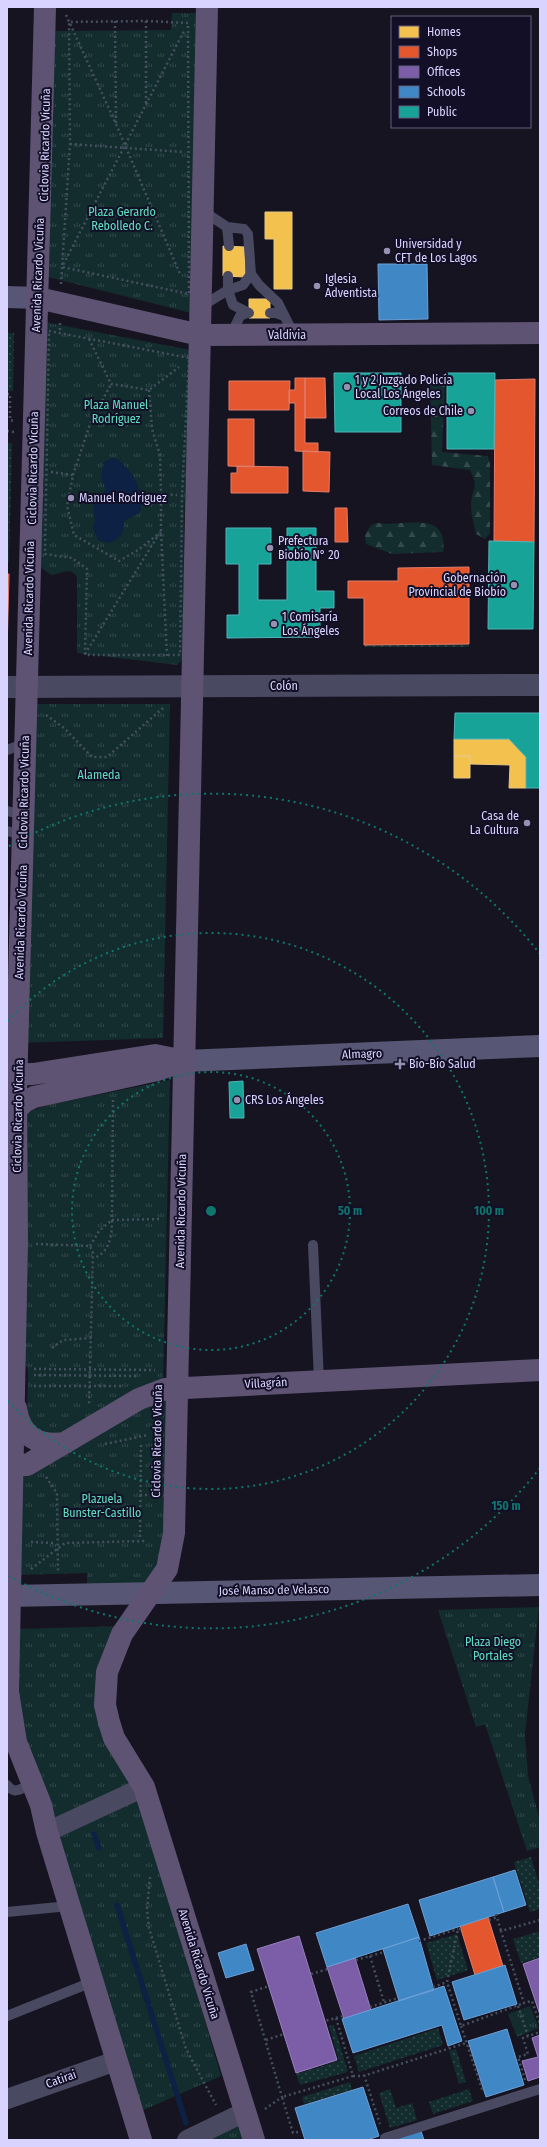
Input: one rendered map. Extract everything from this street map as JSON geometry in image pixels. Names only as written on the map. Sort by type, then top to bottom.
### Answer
[{"type":"main road","name":"Avenida Ricardo Vicuña","points":[[207,7],[203,211],[193,301],[192,686],[177,1388],[172,1549],[167,1569],[128,1624],[112,1658],[107,1672],[105,1705],[114,1738],[144,1788],[254,2140]]},
{"type":"main road","name":"Avenida Ricardo Vicuña","points":[[55,10],[38,298],[27,692],[16,746],[12,1075],[16,1110],[17,1243],[22,1388],[10,1466],[7,1678],[9,1708],[20,1757],[41,1805],[47,1832],[69,1906],[141,2140]]},
{"type":"main road","points":[[7,297],[38,298]]},
{"type":"main road","name":"Valdivia","points":[[38,298],[194,333],[231,335],[289,326],[540,332]]},
{"type":"main road","name":"Almagro","points":[[12,1075],[155,1055],[184,1061],[540,1046]]},
{"type":"main road","name":"Almagro","points":[[16,1110],[24,1102],[34,1097],[157,1070],[184,1061]]},
{"type":"main road","name":"Villagrán","points":[[10,1466],[26,1465],[148,1394],[177,1388],[540,1370]]},
{"type":"main road","points":[[22,1388],[17,1414],[24,1428],[33,1439],[40,1443],[64,1443]]},
{"type":"main road","name":"José Manso de Velasco","points":[[9,1596],[540,1585]]},
{"type":"street","name":"Colón","points":[[27,692],[192,686],[540,685]]},
{"type":"street","points":[[47,1832],[144,1788]]},
{"type":"street","name":"Catirai","points":[[7,2099],[116,2061]]},
{"type":"street","points":[[187,2140],[246,2116]]},
{"type":"lane","points":[[203,211],[227,227],[244,229],[248,234],[250,274],[258,285],[278,303],[289,326]]},
{"type":"lane","points":[[227,227],[229,246]]},
{"type":"lane","points":[[193,301],[243,285],[250,274]]},
{"type":"lane","points":[[228,276],[228,290],[233,305],[248,313],[240,316],[231,335]]},
{"type":"lane","points":[[270,313],[276,313],[289,326]]},
{"type":"lane","points":[[313,1245],[319,1381]]},
{"type":"lane","points":[[7,1785],[11,1790],[15,1791],[27,1786],[30,1787],[41,1805]]},
{"type":"lane","points":[[7,1912],[69,1906]]},
{"type":"lane","points":[[7,2016],[92,1982]]},
{"type":"lane","points":[[385,2138],[540,2089]]},
{"type":"path","points":[[55,10],[68,22],[116,124],[183,279]]},
{"type":"path","points":[[188,18],[189,152],[193,301]]},
{"type":"path","points":[[68,22],[146,21],[188,23]]},
{"type":"path","points":[[146,21],[146,106]]},
{"type":"path","points":[[60,333],[60,303],[70,144],[68,22]]},
{"type":"path","points":[[115,22],[116,124]]},
{"type":"path","points":[[62,267],[126,147],[188,23]]},
{"type":"path","points":[[70,144],[189,152]]},
{"type":"path","points":[[62,267],[193,301]]},
{"type":"path","points":[[186,287],[193,301]]},
{"type":"path","points":[[85,655],[87,569],[72,558],[45,554],[49,331],[189,358]]},
{"type":"path","points":[[85,655],[180,655],[182,495],[189,358],[194,333]]},
{"type":"path","points":[[89,339],[111,384]]},
{"type":"path","points":[[111,384],[149,390],[189,358]]},
{"type":"path","points":[[111,384],[90,424],[73,475],[67,506],[74,535],[119,561],[138,550],[161,532]]},
{"type":"path","points":[[149,390],[152,429],[160,455],[162,494],[161,532],[167,656]]},
{"type":"path","points":[[7,394],[10,394],[10,420],[17,421]]},
{"type":"path","points":[[7,431],[12,431]]},
{"type":"path","points":[[47,472],[73,475]]},
{"type":"path","points":[[162,494],[182,495]]},
{"type":"path","points":[[85,655],[161,532]]},
{"type":"path","points":[[27,692],[92,757],[107,757],[163,708]]},
{"type":"path","points":[[94,1258],[103,1253],[110,1242],[112,1220],[113,1098]]},
{"type":"path","points":[[89,1414],[89,1376],[94,1258],[90,1246],[99,1231],[112,1220],[165,1218]]},
{"type":"path","points":[[32,1244],[90,1246]]},
{"type":"path","points":[[52,1348],[63,1340],[91,1338]]},
{"type":"path","points":[[30,1369],[161,1370]]},
{"type":"path","name":"Ciclovia Ricardo Vicuña","points":[[30,1375],[145,1376]]},
{"type":"path","points":[[22,1388],[129,1386]]},
{"type":"path","points":[[102,1444],[148,1436]]},
{"type":"path","points":[[140,1537],[141,1445]]},
{"type":"path","points":[[43,1473],[57,1493],[56,1543],[58,1547],[58,1572]]},
{"type":"path","points":[[140,1495],[160,1495]]},
{"type":"path","points":[[28,1571],[65,1543],[145,1541]]},
{"type":"path","points":[[25,1542],[56,1543]]},
{"type":"path","points":[[489,1920],[497,1916],[524,2003]]},
{"type":"path","points":[[501,1931],[540,1920]]},
{"type":"path","points":[[419,1941],[460,1929],[447,1982],[485,2099]]},
{"type":"path","points":[[356,1960],[384,1952]]},
{"type":"path","points":[[370,1956],[384,2002]]},
{"type":"path","points":[[311,1974],[328,1969]]},
{"type":"path","points":[[433,1987],[447,1982]]},
{"type":"path","points":[[269,1986],[251,1992],[293,2133],[298,2132]]},
{"type":"path","points":[[370,2007],[398,1998]]},
{"type":"path","points":[[461,2026],[532,2001],[540,2024]]},
{"type":"path","points":[[518,2006],[528,2036]]},
{"type":"path","points":[[325,2021],[343,2016]]},
{"type":"path","points":[[336,2018],[353,2076]]},
{"type":"path","points":[[527,2086],[518,2057],[528,2054],[523,2038],[540,2032]]},
{"type":"path","points":[[266,2040],[284,2034]]},
{"type":"path","points":[[246,2116],[256,2116],[282,2097],[353,2076],[364,2075],[466,2043]]},
{"type":"path","points":[[364,2075],[385,2138]]},
{"type":"green space","name":"Plaza Gerardo Rebolledo C.","points":[[172,13],[198,13],[195,314],[48,277],[53,31],[171,30]]},
{"type":"green space","name":"Plaza Manuel Rodríguez","points":[[44,322],[191,350],[184,524],[183,659],[177,665],[77,653],[77,577],[68,571],[51,575],[39,566]]},
{"type":"green space","points":[[7,333],[14,333],[13,391],[7,391]]},
{"type":"green space","points":[[439,376],[445,385],[442,452],[488,456],[490,464],[490,533],[485,539],[476,534],[471,506],[475,486],[470,470],[432,465],[430,383]]},
{"type":"green space","points":[[7,443],[12,443],[9,562],[7,562]]},
{"type":"green space","points":[[378,523],[422,523],[432,525],[439,530],[443,539],[443,552],[392,554],[366,544],[365,535],[371,525]]},
{"type":"green space","points":[[469,644],[469,647],[365,647],[364,645]]},
{"type":"green space","name":"Alameda","points":[[30,704],[170,704],[163,1038],[22,1043]]},
{"type":"green space","points":[[170,1080],[163,1387],[56,1442],[27,1423],[28,1369],[24,1360],[27,1112],[48,1105]]},
{"type":"green space","name":"Plazuela Bunster-Castillo","points":[[174,1394],[170,1532],[149,1588],[87,1589],[87,1573],[16,1575],[18,1468],[138,1404]]},
{"type":"green space","name":"Plaza Diego Portales","points":[[539,1607],[525,1734],[528,1776],[540,1821],[540,1847],[527,1851],[485,1724],[476,1727],[438,1610]]},
{"type":"green space","points":[[123,1626],[102,1690],[136,1784],[221,2076],[139,2112],[20,1729],[17,1629]]},
{"type":"green space","points":[[531,1857],[540,1887],[540,1909],[530,1912],[514,1862]]},
{"type":"green space","points":[[540,1931],[540,1957],[521,1963],[513,1939]]},
{"type":"green space","points":[[457,1934],[468,1970],[437,1980],[426,1943]]},
{"type":"green space","points":[[530,2006],[539,2028],[517,2037],[508,2014]]},
{"type":"green space","points":[[334,2025],[348,2072],[300,2085],[296,2074],[339,2061],[329,2026]]},
{"type":"green space","points":[[438,2028],[443,2045],[359,2072],[354,2056]]},
{"type":"green space","points":[[456,2049],[466,2082],[459,2084],[449,2051]]},
{"type":"green space","points":[[350,2082],[352,2090],[304,2104],[302,2097]]},
{"type":"green space","points":[[390,2089],[396,2108],[412,2103],[417,2120],[390,2128],[379,2093]]},
{"type":"green space","points":[[469,2089],[473,2101],[433,2114],[429,2102]]},
{"type":"green space","points":[[244,2124],[249,2140],[208,2140]]},
{"type":"water","points":[[114,458],[125,466],[135,480],[139,488],[142,503],[140,511],[136,515],[124,521],[122,533],[118,538],[108,543],[98,540],[93,528],[95,520],[92,501],[93,498],[102,494],[106,489],[101,478],[104,462]]},
{"type":"building: Homes","points":[[265,212],[292,212],[292,289],[274,289],[274,239],[265,239]]},
{"type":"building: Homes","points":[[223,246],[245,247],[245,277],[223,276]]},
{"type":"building: Homes","points":[[249,299],[270,299],[270,318],[249,318]]},
{"type":"building: Homes","points":[[454,739],[509,739],[526,757],[526,788],[509,788],[510,765],[470,764],[470,756],[454,756]]},
{"type":"building: Homes","points":[[454,756],[470,756],[470,778],[454,778]]},
{"type":"building: Shops","points":[[295,378],[305,378],[305,443],[318,443],[318,452],[295,451],[295,403],[289,403],[289,390],[295,390]]},
{"type":"building: Shops","points":[[305,378],[325,378],[326,418],[305,418]]},
{"type":"building: Shops","points":[[535,379],[534,542],[494,541],[495,380]]},
{"type":"building: Shops","points":[[229,381],[290,381],[289,410],[229,410]]},
{"type":"building: Shops","points":[[228,419],[254,419],[254,467],[228,466]]},
{"type":"building: Shops","points":[[303,451],[330,452],[329,492],[303,491]]},
{"type":"building: Shops","points":[[237,466],[288,467],[288,493],[231,493],[231,473],[237,473]]},
{"type":"building: Shops","points":[[335,508],[347,508],[348,542],[335,542]]},
{"type":"building: Shops","points":[[469,567],[469,644],[364,645],[364,598],[348,598],[348,581],[398,581],[398,568]]},
{"type":"building: Shops","points":[[7,574],[9,574],[7,652]]},
{"type":"building: Shops","points":[[488,1917],[503,1966],[475,1975],[460,1926]]},
{"type":"building: Offices","points":[[299,1936],[337,2060],[296,2073],[257,1949]]},
{"type":"building: Offices","points":[[355,1958],[371,2010],[344,2019],[327,1967]]},
{"type":"building: Offices","points":[[540,1958],[540,2015],[523,1964]]},
{"type":"building: Offices","points":[[540,2035],[540,2077],[528,2081],[522,2061],[538,2057],[532,2038]]},
{"type":"building: Schools","points":[[378,264],[427,264],[428,319],[379,320]]},
{"type":"building: Schools","points":[[515,1870],[526,1905],[504,1912],[493,1877]]},
{"type":"building: Schools","points":[[493,1877],[504,1912],[430,1936],[419,1900]]},
{"type":"building: Schools","points":[[408,1904],[419,1937],[327,1967],[316,1933]]},
{"type":"building: Schools","points":[[419,1937],[434,1990],[399,2001],[383,1949]]},
{"type":"building: Schools","points":[[246,1944],[254,1970],[226,1978],[218,1953]]},
{"type":"building: Schools","points":[[505,1965],[517,2004],[464,2020],[452,1982]]},
{"type":"building: Schools","points":[[444,1986],[462,2041],[448,2046],[442,2025],[353,2053],[342,2019]]},
{"type":"building: Schools","points":[[507,2029],[524,2085],[486,2097],[468,2041]]},
{"type":"building: Schools","points":[[363,2087],[379,2136],[367,2140],[305,2140],[295,2108]]},
{"type":"building: Schools","points":[[421,2131],[424,2140],[390,2140]]},
{"type":"building: Public","points":[[334,373],[401,373],[401,432],[335,432]]},
{"type":"building: Public","points":[[447,373],[495,373],[494,449],[447,449]]},
{"type":"building: Public","points":[[226,528],[271,528],[271,564],[258,564],[258,600],[287,600],[287,528],[316,528],[316,591],[334,591],[334,608],[320,608],[320,637],[227,638],[227,615],[239,615],[239,564],[226,564]]},
{"type":"building: Public","points":[[489,541],[534,542],[533,629],[488,629]]},
{"type":"building: Public","points":[[455,713],[540,713],[540,788],[526,788],[526,757],[509,739],[454,739]]},
{"type":"building: Public","name":"CRS Los Ángeles","points":[[243,1081],[244,1118],[230,1118],[229,1082]]},
{"type":"waterway","points":[[94,1834],[99,1848]]},
{"type":"waterway","points":[[117,1905],[186,2123]]},
{"type":"place","name":"Universidad y CFT de Los Lagos","points":[[387,251]]},
{"type":"place","name":"Iglesia Adventista","points":[[317,286]]},
{"type":"place","name":"1 y 2 Juzgado Policía Local Los Ángeles","points":[[347,387]]},
{"type":"place","name":"Correos de Chile","points":[[471,411]]},
{"type":"place","name":"Manuel Rodriguez","points":[[71,498]]},
{"type":"place","name":"Prefectura Biobío N° 20","points":[[270,548]]},
{"type":"place","name":"Gobernación Provincial de Biobío","points":[[514,585]]},
{"type":"place","name":"1 Comisaría Los Ángeles","points":[[274,624]]},
{"type":"place","name":"Casa de La Cultura","points":[[527,823]]},
{"type":"place","name":"Bío-Bío Salud","points":[[400,1064]]},
{"type":"place","name":"CRS Los Ángeles","points":[[237,1100]]}]
